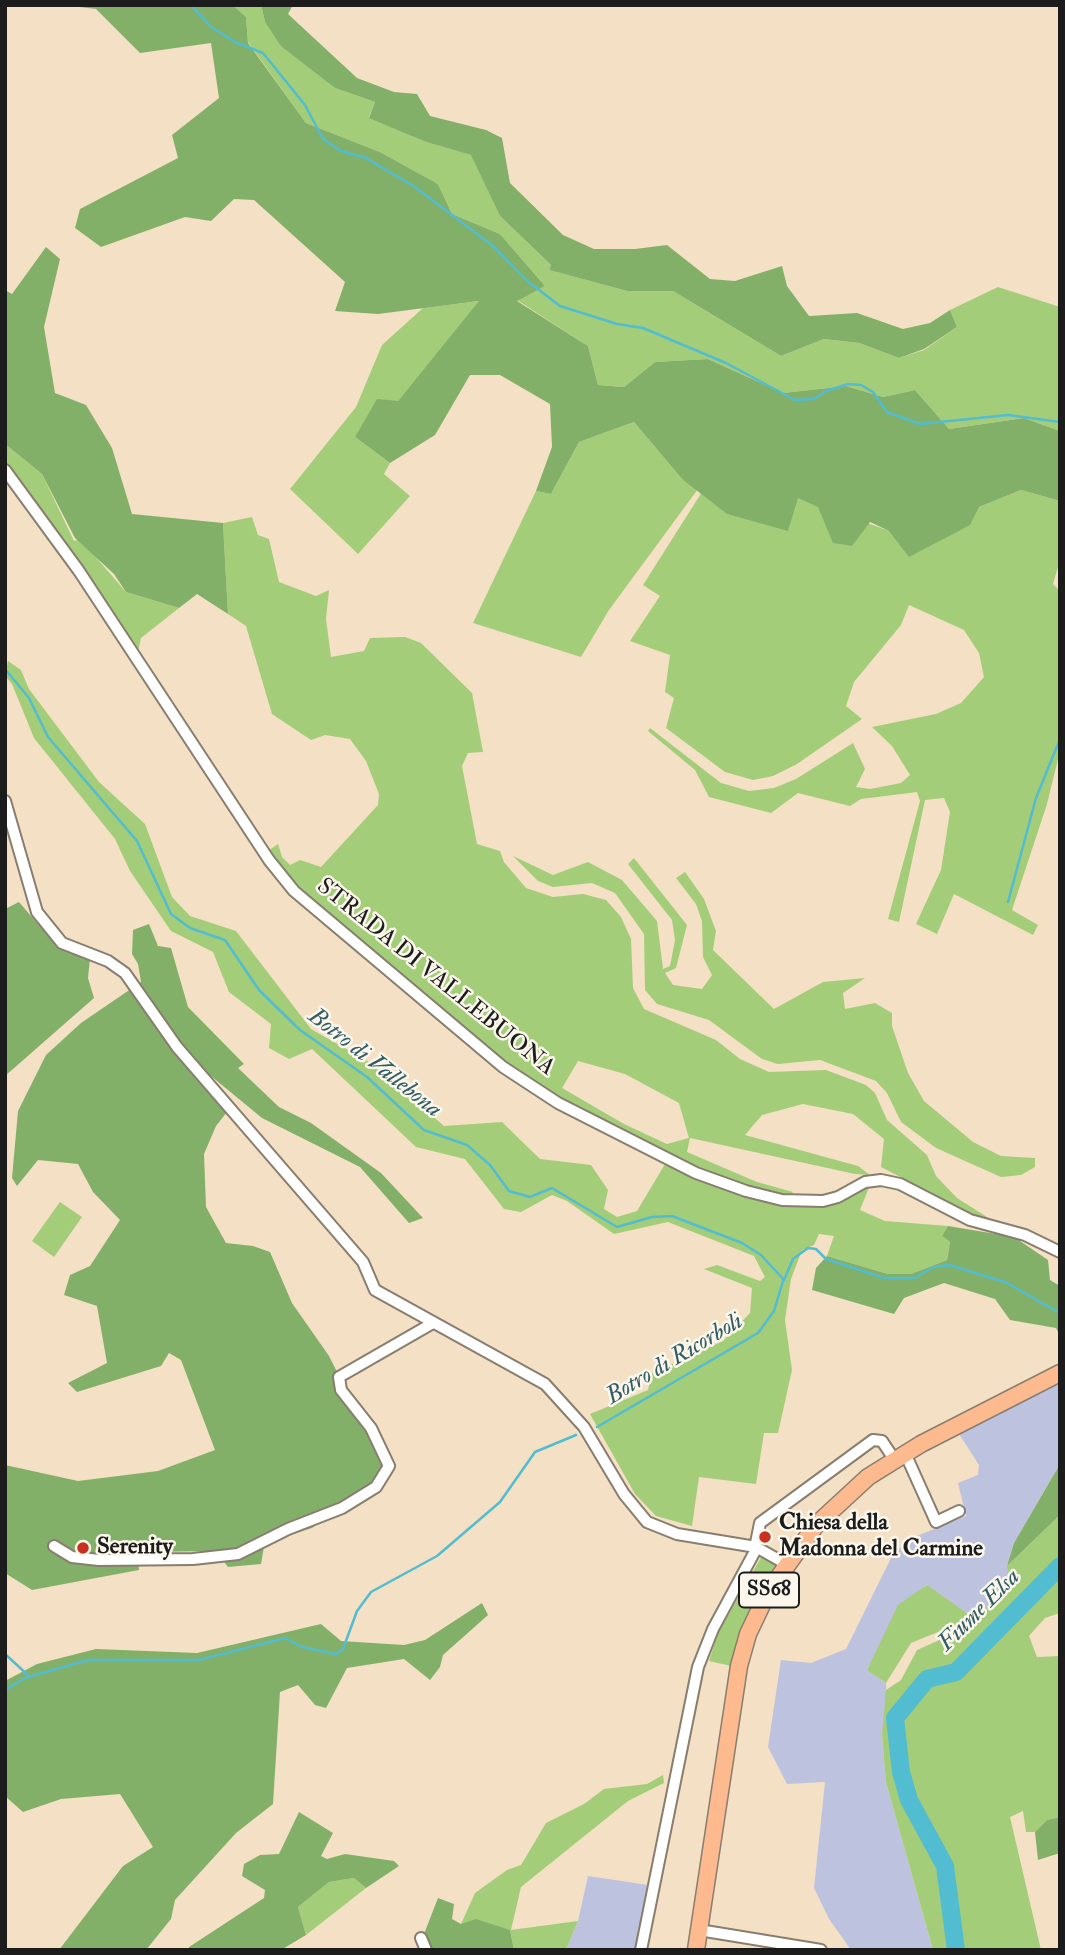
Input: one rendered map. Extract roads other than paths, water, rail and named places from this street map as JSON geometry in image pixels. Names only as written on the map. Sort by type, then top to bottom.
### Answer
[{"type":"main road","name":"SS68","points":[[696,1950],[741,1658],[761,1605],[786,1564],[834,1506],[899,1456],[1060,1373]]},
{"type":"street","name":"STRADA DI VALLEBUONA","points":[[5,470],[79,571],[269,860],[294,891],[503,1067],[558,1103],[661,1156],[695,1173],[746,1191],[782,1200],[823,1200],[838,1197],[865,1182],[881,1180],[900,1184],[970,1220],[1025,1235],[1060,1252]]},
{"type":"street","points":[[5,801],[37,912],[62,943],[108,961],[125,973],[177,1047],[363,1262],[376,1290],[545,1384],[586,1430],[624,1494],[647,1522],[677,1534],[756,1547],[786,1564]]},
{"type":"street","points":[[54,1546],[72,1557],[99,1560],[193,1559],[238,1554],[288,1529],[342,1508],[376,1488],[389,1466],[371,1428],[341,1391],[339,1377],[433,1323]]},
{"type":"street","points":[[641,1950],[698,1667],[710,1635],[756,1547],[758,1529],[765,1516],[872,1441],[882,1441],[899,1456],[936,1522],[959,1511]]},
{"type":"street","points":[[699,1930],[821,1950]]},
{"type":"street","points":[[421,1938],[426,1950]]},
{"type":"waterway","points":[[191,5],[211,27],[235,42],[263,53],[305,105],[323,139],[341,151],[366,158],[415,187],[493,246],[526,280],[560,306],[617,324],[643,328],[726,363],[795,400],[814,399],[826,391],[848,384],[861,385],[873,392],[887,412],[920,424],[1008,415],[1060,422]]},
{"type":"waterway","name":"Botro di Vallebona","points":[[5,669],[29,698],[48,737],[137,841],[171,914],[190,928],[225,940],[259,990],[300,1030],[367,1077],[424,1130],[467,1145],[490,1165],[509,1191],[530,1197],[552,1188],[617,1227],[652,1217],[672,1216],[742,1243],[761,1255],[784,1280],[793,1259],[808,1248],[816,1249],[826,1259],[884,1278],[914,1278],[934,1267],[949,1265],[1005,1282],[1060,1313]]},
{"type":"waterway","points":[[1008,902],[1036,798],[1060,739]]},
{"type":"waterway","name":"Botro di Ricorboli","points":[[597,1427],[758,1333],[774,1311],[783,1281]]},
{"type":"waterway","name":"Botro di Ricorboli","points":[[5,1690],[25,1678],[88,1660],[199,1660],[285,1638],[302,1647],[336,1654],[343,1649],[357,1611],[371,1592],[437,1556],[500,1502],[535,1452],[576,1435]]},
{"type":"waterway","name":"Fiume Elsa","points":[[956,1950],[945,1866],[909,1800],[901,1772],[895,1718],[927,1679],[956,1672],[1060,1566]]},
{"type":"waterway","points":[[5,1654],[30,1677]]},
{"type":"place","name":"Chiesa della Madonna del Carmine","points":[[765,1537]]},
{"type":"place","name":"Serenity","points":[[83,1548]]}]
